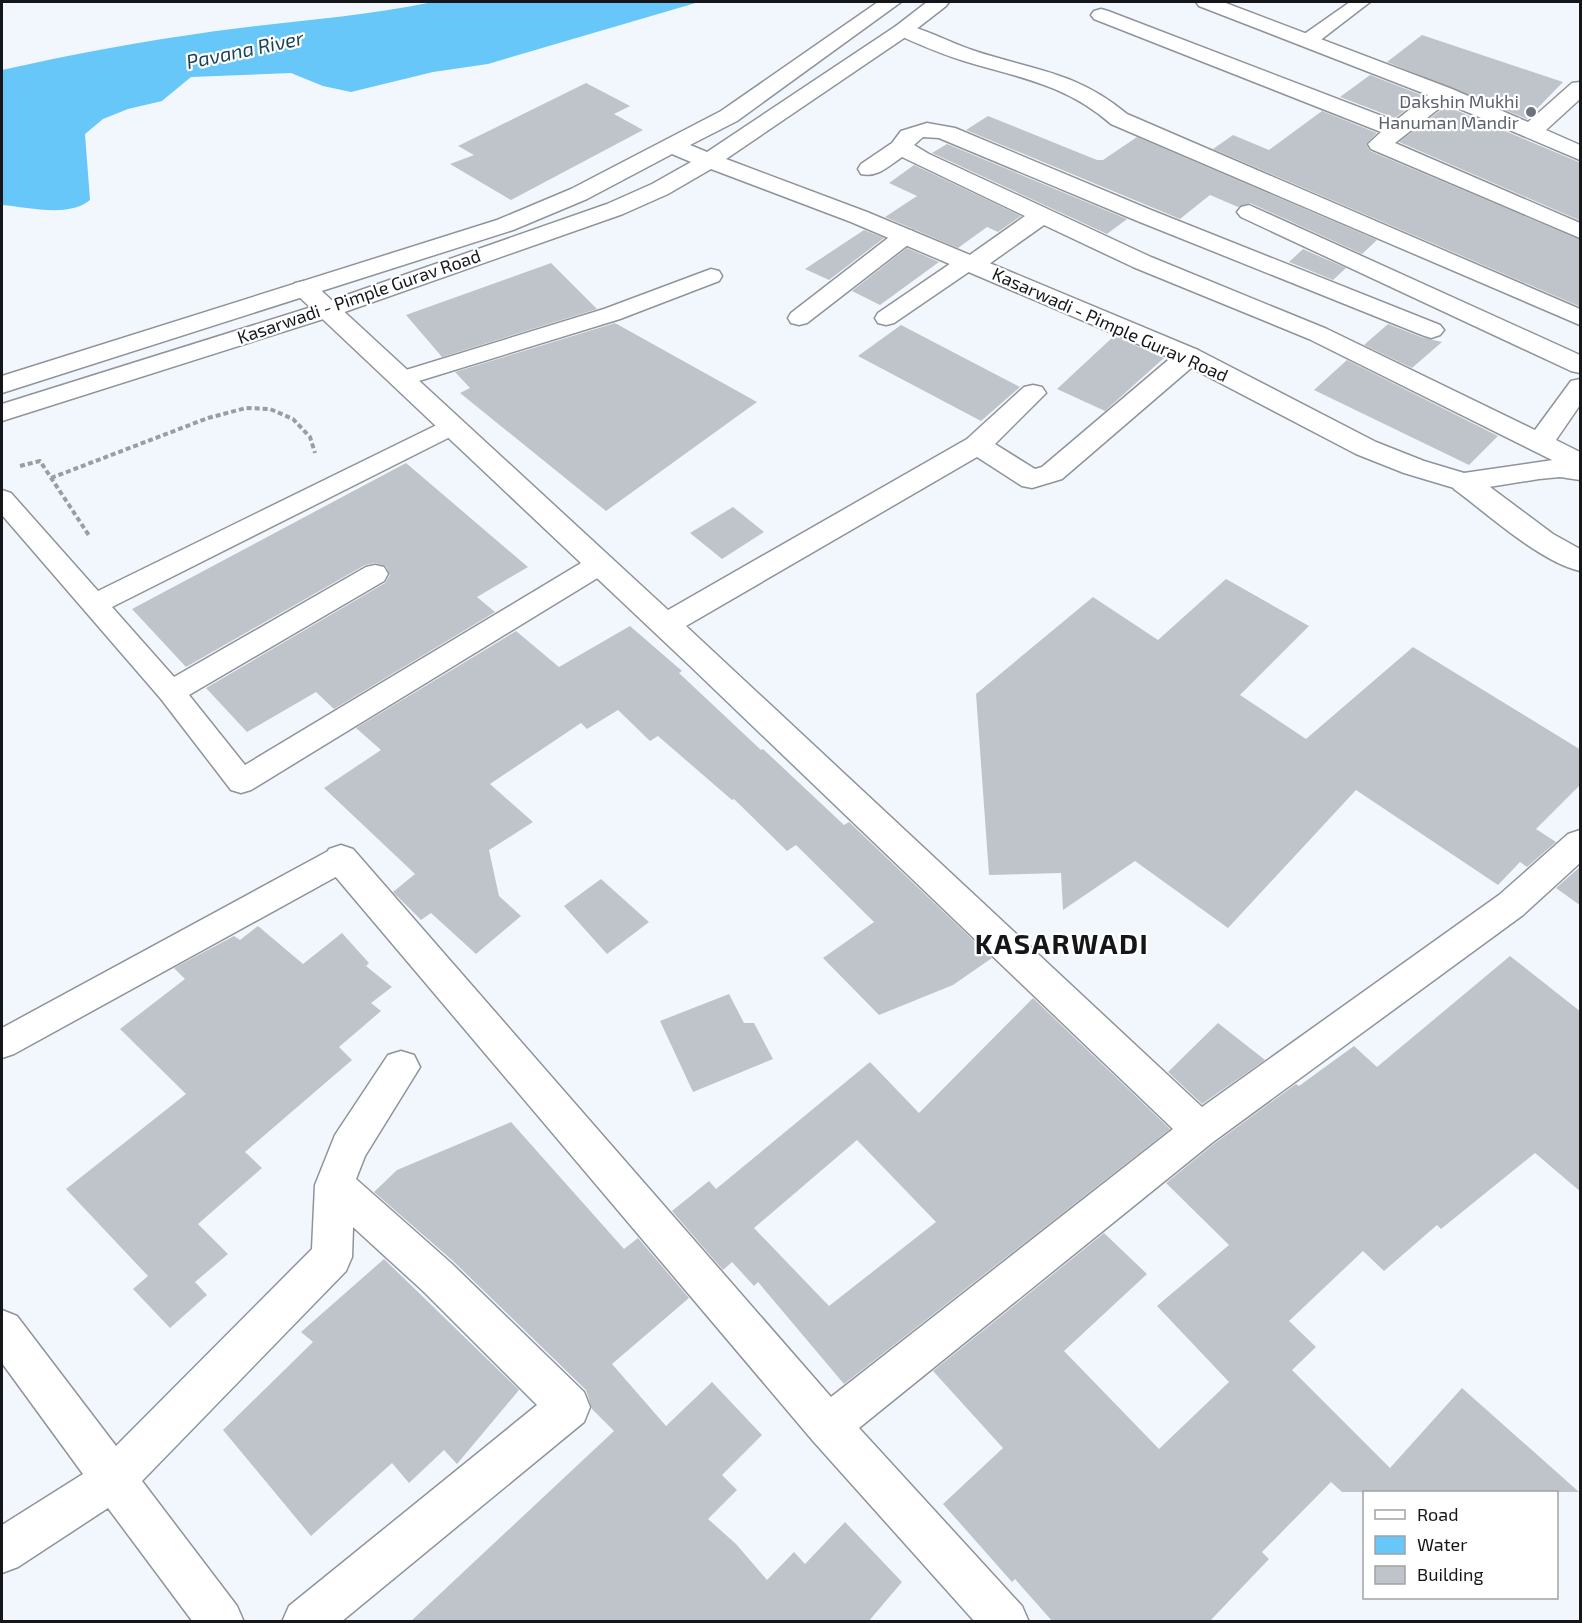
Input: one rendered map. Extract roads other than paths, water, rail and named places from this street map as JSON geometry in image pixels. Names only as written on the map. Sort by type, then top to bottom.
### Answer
[{"type":"street","points":[[673,147],[729,116],[891,2]]},
{"type":"street","points":[[708,160],[903,30],[939,2]]},
{"type":"street","points":[[1206,2],[1444,94],[1581,153]]},
{"type":"street","points":[[1101,15],[1397,130]]},
{"type":"street","points":[[903,30],[972,56],[1018,67],[1068,84],[1107,107],[1119,119],[1581,318]]},
{"type":"street","points":[[1532,131],[1581,88]]},
{"type":"street","points":[[1444,94],[1379,144],[1581,231]]},
{"type":"street","points":[[869,169],[902,147],[907,137],[923,130],[947,133],[1143,215],[1431,330]]},
{"type":"street","name":"Kasarwadi - Pimple Gurav Road","points":[[2,385],[505,225],[579,194],[673,147],[904,236],[1189,356],[1366,448],[1414,467],[1464,482],[1560,468],[1581,471]]},
{"type":"street","points":[[902,147],[921,159],[1142,262],[1318,334],[1581,463]]},
{"type":"street","name":"Kasarwadi - Pimple Gurav Road","points":[[2,413],[327,310],[615,209],[660,189],[708,160]]},
{"type":"street","points":[[1249,212],[1581,365]]},
{"type":"street","points":[[970,263],[1043,215]]},
{"type":"street","points":[[304,288],[1200,1130]]},
{"type":"street","points":[[976,445],[1032,479],[1052,473],[1189,356]]},
{"type":"street","points":[[1540,443],[1581,387]]},
{"type":"street","points":[[665,625],[976,445],[1033,393]]},
{"type":"street","points":[[1464,482],[1543,541],[1581,561]]},
{"type":"street","points":[[828,1426],[1200,1130],[1511,905],[1581,843]]},
{"type":"street","points":[[341,859],[828,1426],[1006,1622]]},
{"type":"street","points":[[2,1551],[114,1479],[332,1257],[334,1185],[349,1147],[401,1067]]},
{"type":"street","points":[[305,1622],[568,1407],[437,1276],[334,1185]]},
{"type":"street","points":[[2,1330],[221,1622]]},
{"type":"lane","points":[[1307,41],[1361,2]]},
{"type":"lane","points":[[799,318],[904,236]]},
{"type":"lane","points":[[886,318],[970,263]]},
{"type":"lane","points":[[401,379],[612,314],[711,276]]},
{"type":"lane","points":[[94,604],[451,426]]},
{"type":"lane","points":[[2,499],[171,692],[241,782],[600,564]]},
{"type":"lane","points":[[171,692],[375,574]]},
{"type":"lane","points":[[2,1044],[341,859]]},
{"type":"water","name":"Pavana River","points":[[433,2],[699,2],[488,64],[433,72],[351,92],[323,86],[291,73],[191,77],[162,101],[128,109],[103,119],[85,134],[90,200],[71,209],[59,210],[2,205],[2,70],[162,39]]},
{"type":"place","name":"Dakshin Mukhi Hanuman Mandir","points":[[1531,112]]},
{"type":"district","name":"KASARWADI","points":[[1062,944]]}]
